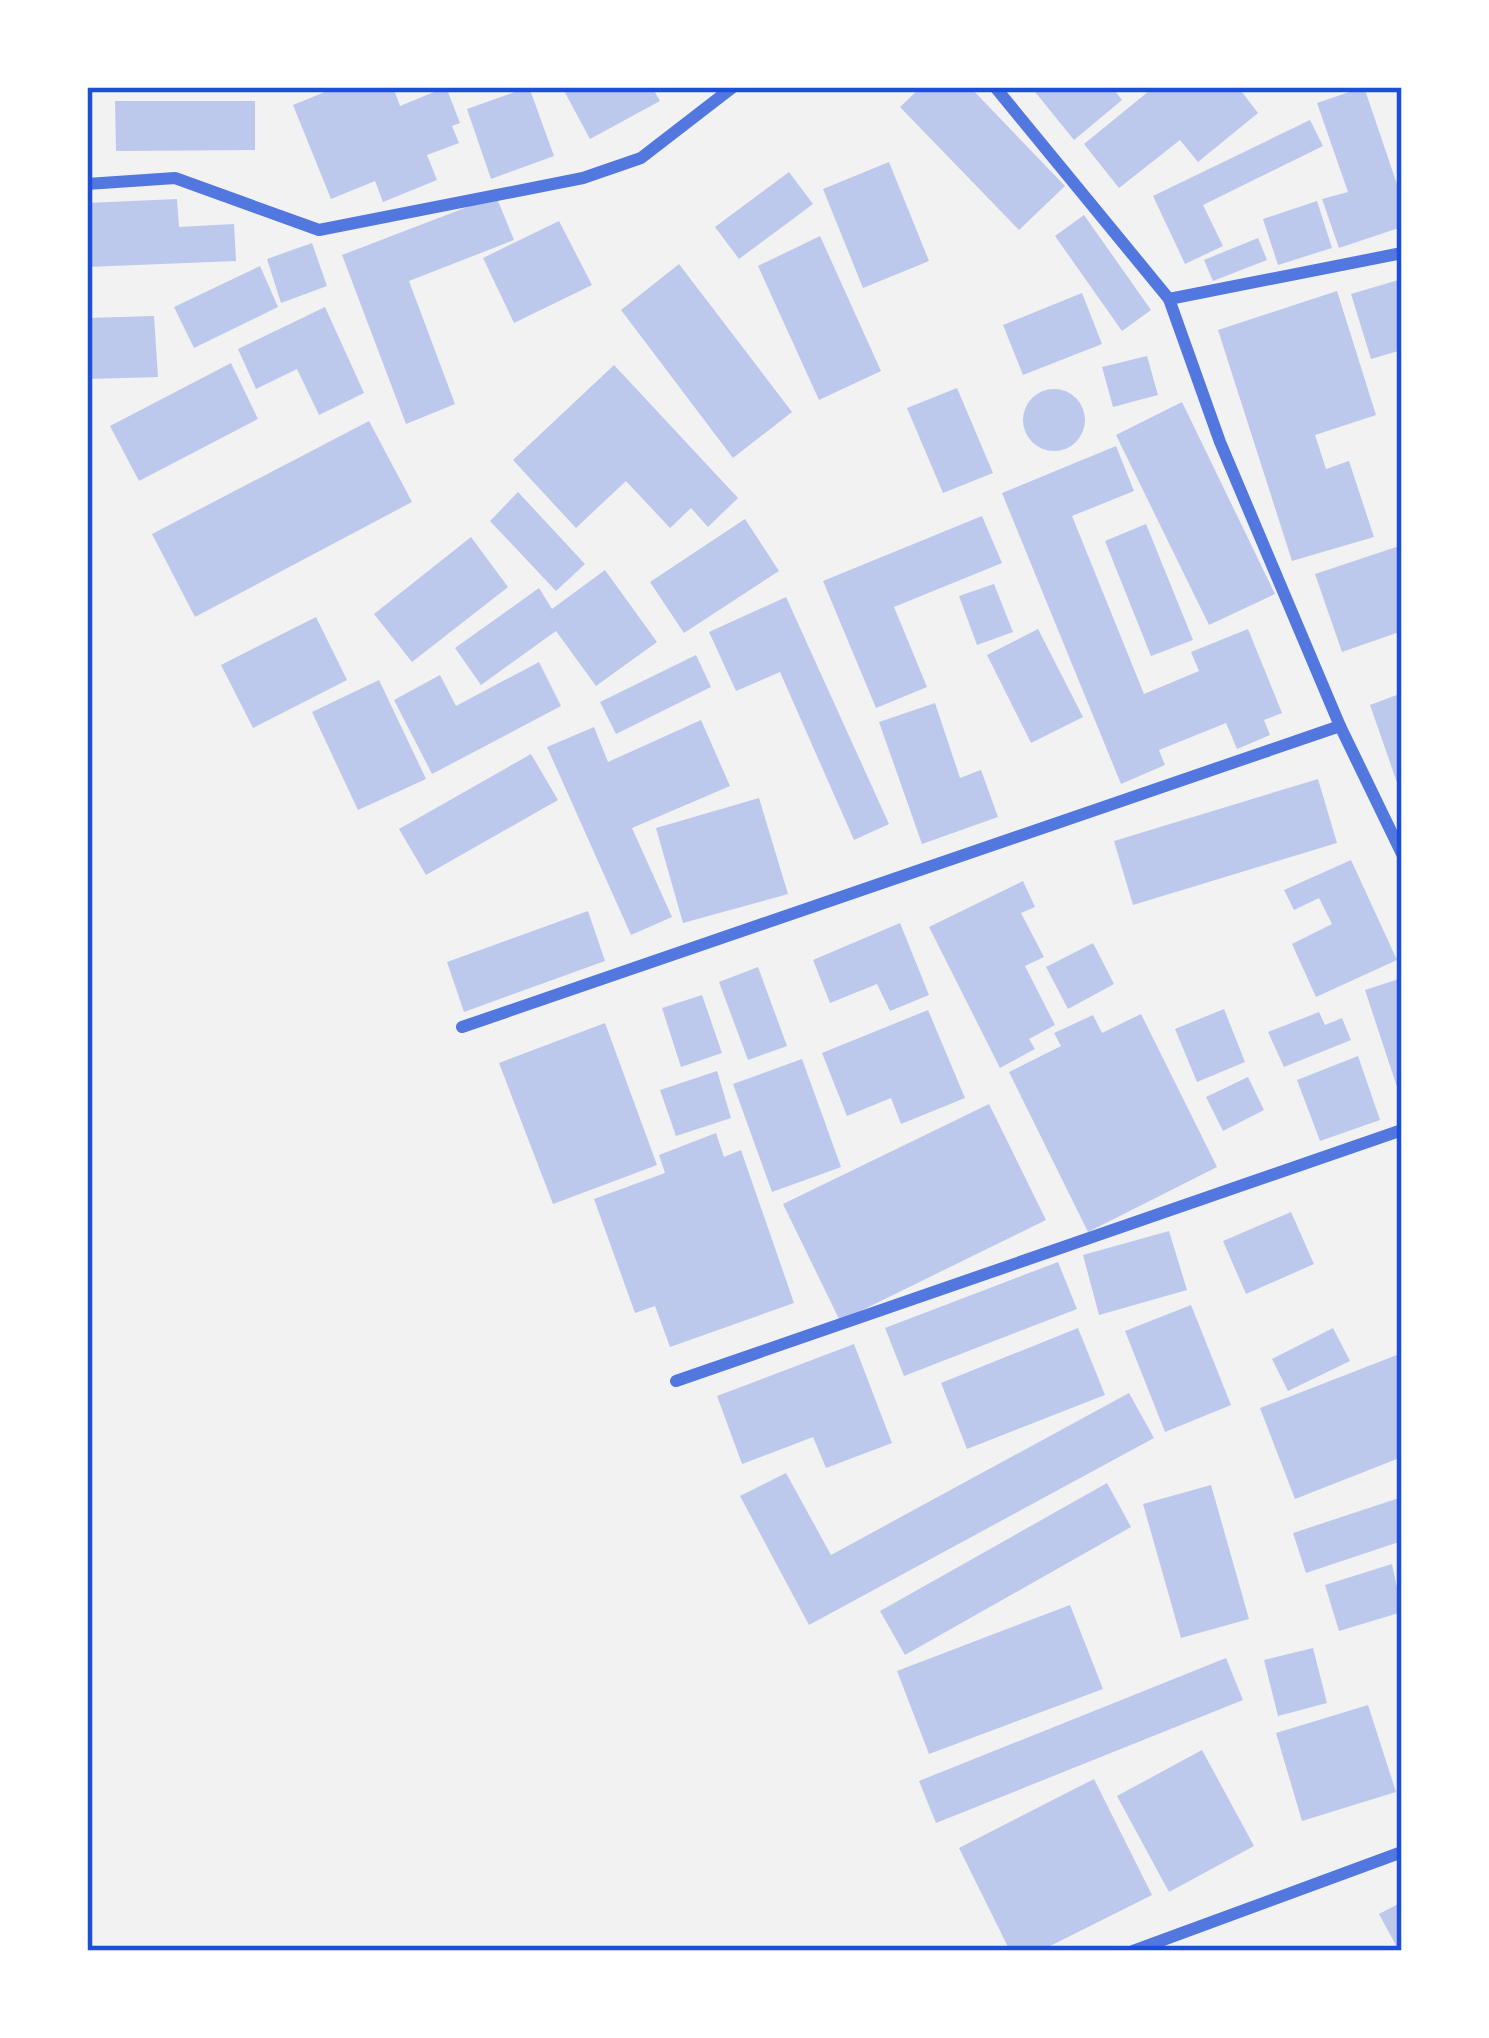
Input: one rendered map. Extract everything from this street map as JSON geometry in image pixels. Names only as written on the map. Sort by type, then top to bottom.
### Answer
[{"type":"street","points":[[87,184],[175,178],[320,230],[583,178],[641,158],[733,87]]},
{"type":"street","points":[[995,87],[1169,299],[1220,442],[1340,726],[1402,854]]},
{"type":"street","points":[[1169,299],[1402,253]]},
{"type":"street","points":[[462,1027],[1340,726]]},
{"type":"street","points":[[676,1381],[1402,1130]]},
{"type":"street","points":[[1133,1951],[1402,1852]]},
{"type":"building","points":[[337,87],[393,87],[400,106],[446,87],[460,123],[452,126],[459,143],[427,155],[437,180],[383,202],[375,181],[331,199],[293,105]]},
{"type":"building","points":[[529,87],[554,156],[491,179],[467,109]]},
{"type":"building","points":[[562,87],[652,87],[660,101],[590,139]]},
{"type":"building","points":[[921,87],[970,87],[1065,186],[1019,230],[900,107]]},
{"type":"building","points":[[1031,87],[1112,87],[1122,100],[1074,140]]},
{"type":"building","points":[[1154,87],[1238,87],[1258,113],[1198,162],[1180,140],[1119,188],[1084,144]]},
{"type":"building","points":[[1364,87],[1402,199],[1402,227],[1339,248],[1322,199],[1348,192],[1317,103]]},
{"type":"building","points":[[115,101],[255,101],[255,150],[116,151]]},
{"type":"building","points":[[1310,120],[1323,146],[1203,205],[1223,246],[1185,264],[1153,196]]},
{"type":"building","points":[[889,162],[929,261],[863,288],[823,189]]},
{"type":"building","points":[[789,172],[813,204],[739,259],[715,227]]},
{"type":"building","points":[[496,196],[514,240],[409,281],[455,404],[406,424],[342,255]]},
{"type":"building","points":[[177,199],[179,227],[234,224],[236,261],[87,267],[87,203]]},
{"type":"building","points":[[1317,201],[1332,248],[1278,265],[1263,219]]},
{"type":"building","points":[[1084,215],[1151,310],[1122,331],[1055,236]]},
{"type":"building","points":[[559,221],[592,285],[514,323],[483,258]]},
{"type":"building","points":[[820,236],[881,371],[819,400],[758,266]]},
{"type":"building","points":[[1258,238],[1267,260],[1213,281],[1204,260]]},
{"type":"building","points":[[312,243],[327,286],[281,303],[267,259]]},
{"type":"building","points":[[679,264],[792,412],[733,458],[621,310]]},
{"type":"building","points":[[260,266],[278,307],[194,348],[174,307]]},
{"type":"building","points":[[1402,279],[1402,350],[1371,359],[1351,294]]},
{"type":"building","points":[[1337,291],[1376,415],[1315,435],[1326,469],[1349,461],[1374,537],[1292,561],[1218,330]]},
{"type":"building","points":[[1082,293],[1102,344],[1023,375],[1003,325]]},
{"type":"building","points":[[325,307],[364,393],[319,415],[297,369],[256,389],[238,349]]},
{"type":"building","points":[[154,316],[158,377],[87,379],[87,318]]},
{"type":"building","points":[[1147,356],[1158,395],[1113,407],[1102,367]]},
{"type":"building","points":[[231,363],[258,419],[139,481],[110,426]]},
{"type":"building","points":[[614,365],[738,498],[708,527],[691,508],[670,528],[626,481],[576,528],[513,460]]},
{"type":"building","points":[[957,388],[993,473],[943,493],[907,408]]},
{"type":"building","points":[[1054,389],[1076,398],[1085,420],[1076,442],[1054,451],[1032,442],[1023,420],[1032,398]]},
{"type":"building","points":[[1182,402],[1275,594],[1209,625],[1116,435]]},
{"type":"building","points":[[369,421],[412,502],[195,617],[152,534]]},
{"type":"building","points":[[1116,446],[1134,491],[1072,516],[1144,694],[1199,671],[1191,652],[1248,629],[1282,713],[1264,720],[1270,735],[1237,749],[1226,723],[1159,750],[1165,765],[1121,784],[1002,493]]},
{"type":"building","points":[[518,492],[585,564],[556,591],[490,521]]},
{"type":"building","points":[[982,516],[1002,563],[894,607],[927,687],[876,708],[823,581]]},
{"type":"building","points":[[745,519],[779,571],[684,633],[650,582]]},
{"type":"building","points":[[1146,524],[1193,640],[1151,656],[1105,541]]},
{"type":"building","points":[[471,537],[508,587],[412,662],[374,614]]},
{"type":"building","points":[[1402,545],[1402,631],[1342,652],[1315,574]]},
{"type":"building","points":[[605,570],[657,642],[596,686],[556,631],[481,685],[455,648],[539,588],[552,609]]},
{"type":"building","points":[[994,584],[1013,632],[977,645],[959,596]]},
{"type":"building","points":[[786,597],[889,824],[854,840],[780,672],[736,691],[709,632]]},
{"type":"building","points":[[316,617],[347,680],[253,728],[221,665]]},
{"type":"building","points":[[1038,629],[1083,717],[1031,743],[987,655]]},
{"type":"building","points":[[696,655],[711,687],[616,734],[600,702]]},
{"type":"building","points":[[539,662],[561,706],[432,774],[394,700],[440,675],[456,706]]},
{"type":"building","points":[[379,680],[426,779],[358,810],[312,712]]},
{"type":"building","points":[[1402,693],[1402,794],[1401,794],[1370,705]]},
{"type":"building","points":[[935,703],[960,778],[981,770],[998,817],[922,844],[879,722]]},
{"type":"building","points":[[701,720],[730,786],[632,828],[672,917],[631,935],[547,747],[594,727],[608,762]]},
{"type":"building","points":[[531,754],[558,800],[426,875],[399,829]]},
{"type":"building","points":[[1318,779],[1337,843],[1133,905],[1114,841]]},
{"type":"building","points":[[759,798],[788,894],[683,923],[656,828]]},
{"type":"building","points":[[1351,860],[1397,960],[1316,997],[1292,944],[1332,924],[1319,898],[1294,910],[1284,890]]},
{"type":"building","points":[[1023,881],[1035,907],[1021,913],[1044,957],[1025,966],[1055,1025],[1029,1039],[1035,1049],[1000,1068],[929,927]]},
{"type":"building","points":[[588,911],[605,961],[464,1012],[447,962]]},
{"type":"building","points":[[900,923],[929,995],[890,1011],[877,984],[830,1003],[813,960]]},
{"type":"building","points":[[1093,943],[1114,984],[1068,1009],[1046,967]]},
{"type":"building","points":[[758,967],[787,1046],[748,1060],[719,982]]},
{"type":"building","points":[[1402,978],[1402,1099],[1401,1099],[1365,990]]},
{"type":"building","points":[[702,995],[722,1053],[681,1067],[662,1008]]},
{"type":"building","points":[[1224,1009],[1245,1062],[1197,1082],[1175,1029]]},
{"type":"building","points":[[928,1010],[965,1098],[901,1124],[891,1098],[847,1116],[822,1053]]},
{"type":"building","points":[[1319,1012],[1325,1025],[1342,1018],[1351,1040],[1284,1067],[1268,1032]]},
{"type":"building","points":[[1141,1014],[1217,1167],[1088,1232],[1009,1072],[1061,1046],[1054,1033],[1093,1015],[1102,1033]]},
{"type":"building","points":[[605,1023],[657,1165],[553,1204],[499,1063]]},
{"type":"building","points":[[1358,1056],[1380,1120],[1320,1141],[1297,1080]]},
{"type":"building","points":[[802,1059],[841,1167],[772,1192],[733,1084]]},
{"type":"building","points":[[717,1071],[731,1118],[676,1136],[660,1090]]},
{"type":"building","points":[[1248,1077],[1264,1110],[1223,1131],[1206,1097]]},
{"type":"building","points":[[989,1104],[1046,1220],[840,1321],[783,1204]]},
{"type":"building","points":[[716,1133],[724,1157],[741,1150],[794,1303],[670,1347],[655,1306],[635,1313],[594,1199],[665,1173],[659,1155]]},
{"type":"building","points":[[1291,1212],[1314,1264],[1246,1294],[1223,1241]]},
{"type":"building","points":[[1169,1231],[1187,1290],[1099,1315],[1083,1255]]},
{"type":"building","points":[[1058,1262],[1077,1309],[904,1376],[885,1328]]},
{"type":"building","points":[[1191,1305],[1231,1405],[1165,1432],[1125,1331]]},
{"type":"building","points":[[1078,1328],[1105,1395],[967,1449],[941,1383]]},
{"type":"building","points":[[1333,1328],[1350,1361],[1288,1391],[1272,1359]]},
{"type":"building","points":[[854,1344],[892,1443],[826,1468],[813,1437],[742,1464],[717,1396]]},
{"type":"building","points":[[1402,1353],[1402,1457],[1295,1499],[1260,1408]]},
{"type":"building","points":[[1129,1393],[1154,1438],[809,1625],[740,1496],[786,1473],[831,1555]]},
{"type":"building","points":[[1107,1483],[1131,1527],[905,1655],[880,1611]]},
{"type":"building","points":[[1211,1485],[1249,1619],[1181,1638],[1143,1504]]},
{"type":"building","points":[[1402,1497],[1402,1541],[1306,1573],[1293,1533]]},
{"type":"building","points":[[1392,1564],[1402,1612],[1339,1631],[1325,1585]]},
{"type":"building","points":[[1070,1605],[1103,1689],[929,1754],[897,1671]]},
{"type":"building","points":[[1313,1648],[1327,1703],[1278,1716],[1264,1660]]},
{"type":"building","points":[[1226,1658],[1243,1700],[936,1823],[919,1781]]},
{"type":"building","points":[[1368,1705],[1396,1792],[1302,1821],[1276,1733]]},
{"type":"building","points":[[1202,1750],[1254,1846],[1169,1892],[1117,1796]]},
{"type":"building","points":[[1094,1779],[1152,1895],[1040,1951],[1010,1951],[959,1848]]},
{"type":"building","points":[[1402,1902],[1402,1951],[1399,1951],[1379,1914]]}]
